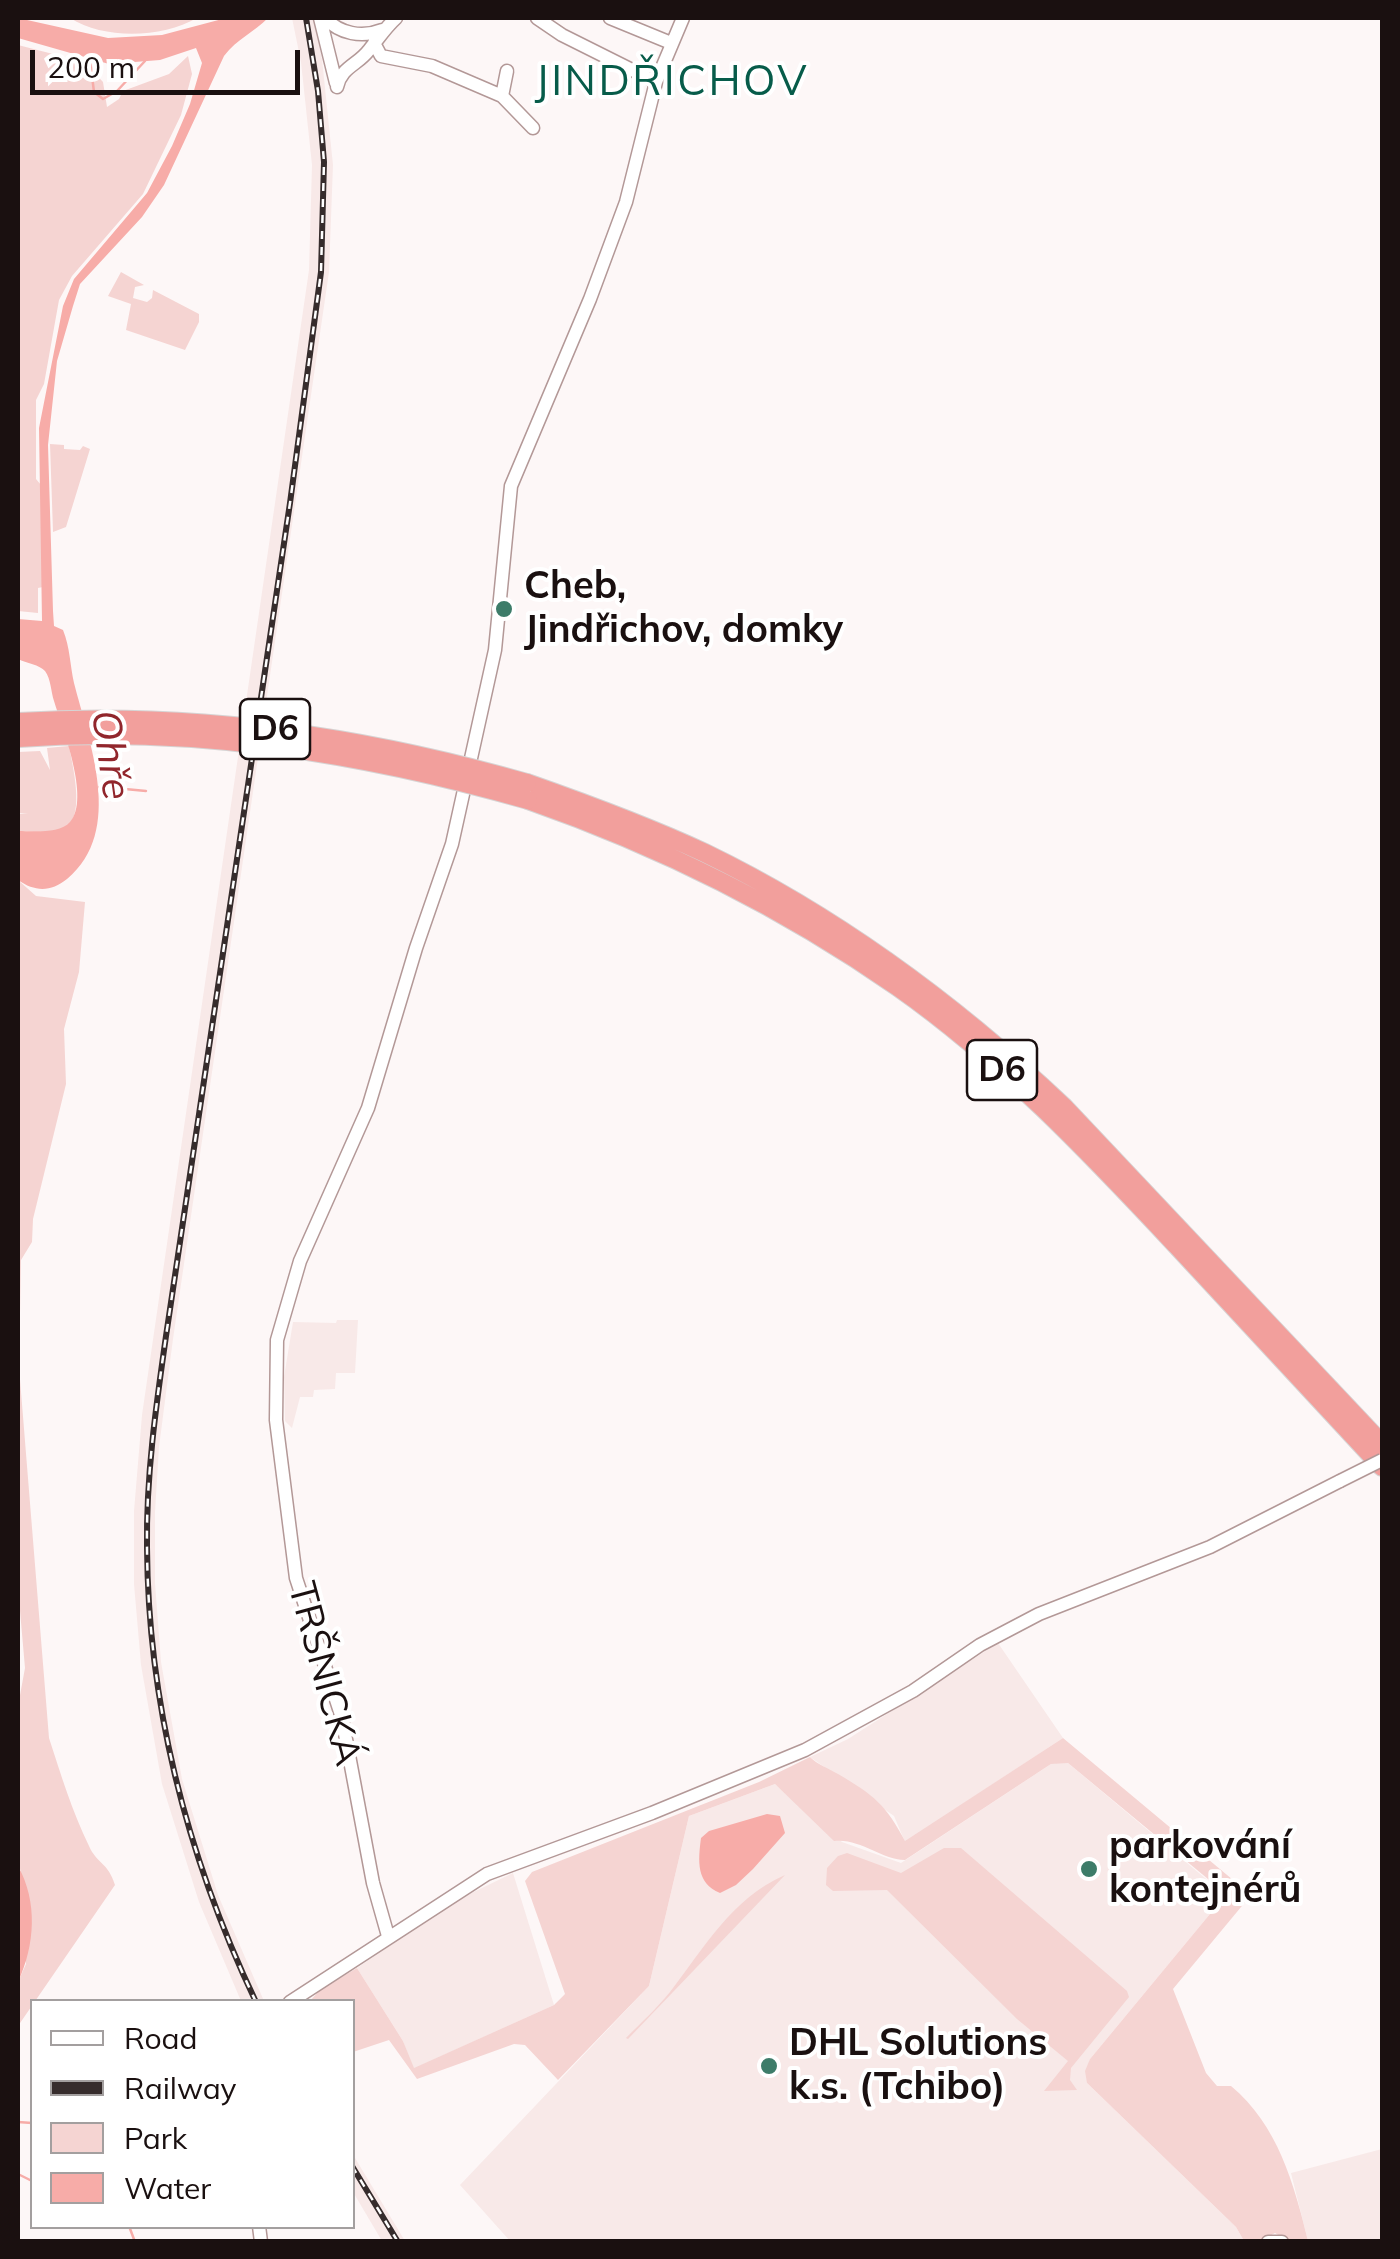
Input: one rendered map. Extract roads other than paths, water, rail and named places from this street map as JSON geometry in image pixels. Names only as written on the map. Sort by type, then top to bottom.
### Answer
[{"type":"highway","name":"D6","points":[[18,722],[153,719],[268,728],[382,746],[602,810],[706,854],[788,899],[909,977],[1015,1061],[1064,1107],[1382,1444]]},
{"type":"highway","name":"D6","points":[[18,738],[158,735],[280,745],[528,791],[765,903],[900,988],[1005,1073],[1089,1154],[1382,1463]]},
{"type":"street","points":[[323,18],[352,33],[384,28]]},
{"type":"street","points":[[323,18],[337,86],[343,72],[396,18]]},
{"type":"street","points":[[537,18],[656,82]]},
{"type":"street","points":[[610,18],[671,43]]},
{"type":"street","name":"TRŠNICKÁ","points":[[388,1936],[376,1896],[342,1718],[296,1578],[275,1410],[277,1340],[300,1261],[368,1108],[452,844],[495,650],[510,486],[590,300],[626,202],[656,82],[683,18]]},
{"type":"street","points":[[374,43],[375,50],[384,58]]},
{"type":"street","points":[[328,54],[340,64],[384,58],[441,70],[502,96],[533,128]]},
{"type":"street","points":[[502,96],[507,72]]},
{"type":"street","points":[[294,1999],[476,1880],[652,1814],[805,1750],[913,1691],[980,1644],[1039,1614],[1210,1547],[1382,1463]]},
{"type":"street","points":[[1268,2242],[1282,2242]]},
{"type":"water","points":[[18,18],[108,38],[162,35],[226,18],[268,18],[224,56],[164,185],[142,217],[80,284],[57,361],[48,445],[54,626],[63,630],[67,643],[94,758],[99,811],[95,836],[85,859],[67,879],[43,889],[18,880],[18,831],[65,826],[76,811],[77,797],[73,763],[47,674],[40,667],[18,659],[18,619],[42,621],[39,428],[63,306],[74,279],[147,193],[190,104],[202,63],[196,48],[160,60],[109,64],[18,38]]},
{"type":"water","points":[[767,1814],[780,1816],[785,1833],[736,1885],[720,1893],[712,1889],[700,1870],[701,1838],[709,1831]]},
{"type":"water","points":[[18,1866],[29,1894],[32,1924],[18,1982]]},
{"type":"waterway","points":[[90,60],[94,92],[103,99],[117,91],[145,61]]},
{"type":"waterway","name":"Ohře","points":[[99,787],[113,788]]},
{"type":"waterway","name":"Ohře","points":[[125,789],[146,791]]},
{"type":"waterway","points":[[18,2122],[30,2123]]},
{"type":"waterway","points":[[18,2174],[30,2180]]},
{"type":"waterway","points":[[130,2229],[135,2242]]},
{"type":"railway","points":[[255,1999],[210,1893],[176,1780],[155,1665],[147,1520],[162,1362],[321,272],[324,162],[306,18]]},
{"type":"railway","points":[[355,2171],[398,2242]]},
{"type":"place","name":"Cheb, Jindřichov, domky","points":[[504,609]]},
{"type":"place","name":"parkování kontejnérů","points":[[1089,1869]]},
{"type":"place","name":"DHL Solutions k.s. (Tchibo)","points":[[769,2066]]},
{"type":"district","name":"JINDŘICHOV","points":[[672,82]]}]
